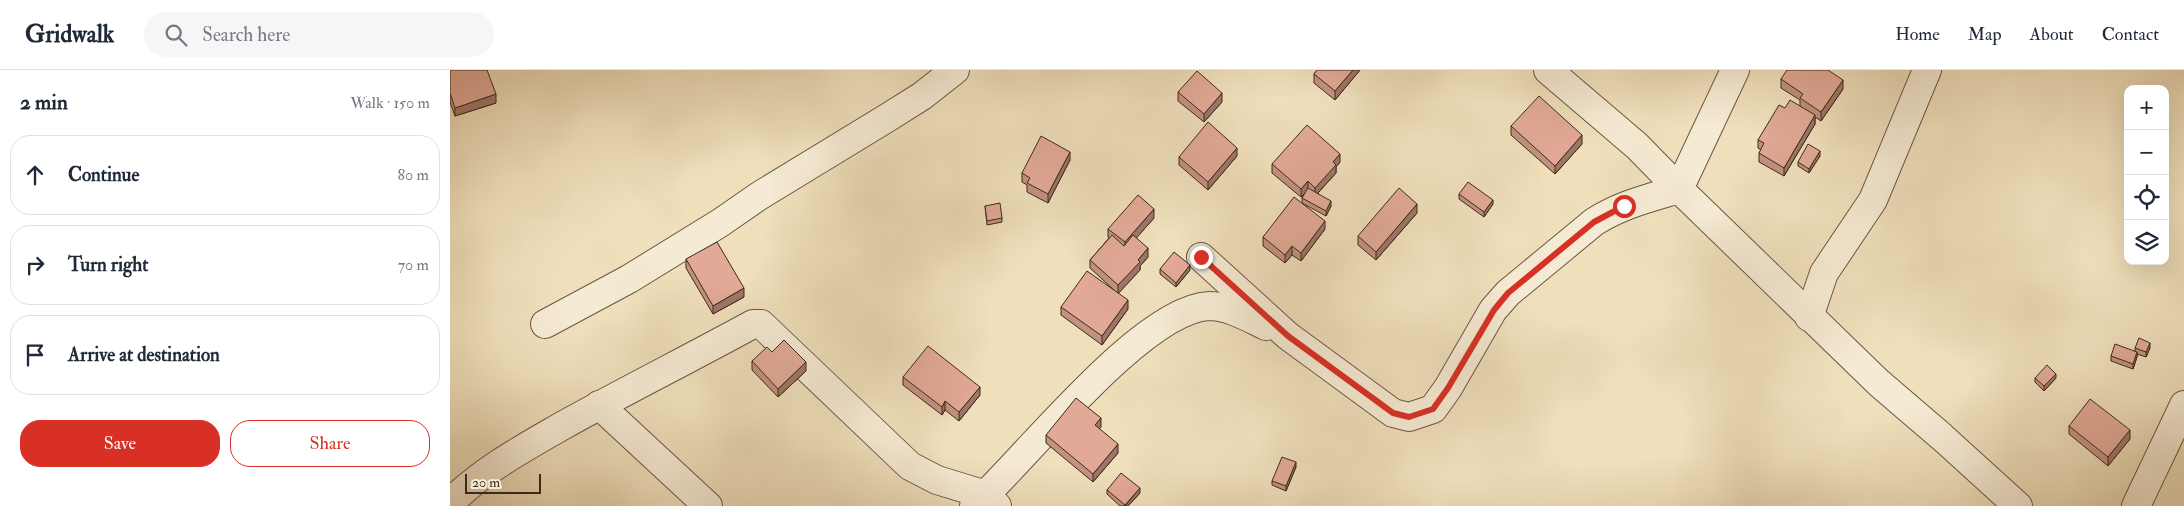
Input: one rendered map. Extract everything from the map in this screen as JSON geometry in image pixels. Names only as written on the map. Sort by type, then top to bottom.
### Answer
[{"type":"street","points":[[545,324],[629,279],[720,223],[759,196],[922,96],[955,70]]},
{"type":"street","points":[[1548,70],[1636,146],[1878,383],[1942,437],[2018,506]]},
{"type":"street","points":[[1201,257],[1288,336],[1393,413],[1409,417],[1433,409],[1453,381],[1494,310],[1508,293],[1586,228],[1608,213],[1678,189],[1735,70]]},
{"type":"street","points":[[1809,317],[1824,274],[1873,200],[1927,70]]},
{"type":"street","points":[[450,503],[469,484],[500,461],[599,405],[753,324],[761,324],[910,466],[986,502],[1096,380],[1148,332],[1190,311],[1209,306],[1231,310],[1288,336]]},
{"type":"street","points":[[599,405],[708,506]]},
{"type":"street","points":[[2136,506],[2184,405]]},
{"type":"building","points":[[450,70],[487,70],[496,94],[455,108],[450,93]]},
{"type":"building","points":[[1317,70],[1353,70],[1335,91],[1314,74]]},
{"type":"building","points":[[1787,70],[1828,70],[1843,80],[1821,112],[1800,98],[1803,94],[1781,79]]},
{"type":"building","points":[[1197,71],[1222,93],[1204,114],[1178,92]]},
{"type":"building","points":[[1539,96],[1582,135],[1555,166],[1511,126]]},
{"type":"building","points":[[1790,100],[1815,115],[1784,168],[1759,153],[1764,143],[1758,140],[1779,105],[1785,108]]},
{"type":"building","points":[[1208,122],[1237,148],[1208,182],[1179,157]]},
{"type":"building","points":[[1307,125],[1340,154],[1333,162],[1336,165],[1315,188],[1308,181],[1301,189],[1272,164]]},
{"type":"building","points":[[1041,136],[1070,152],[1048,194],[1027,183],[1030,178],[1022,173]]},
{"type":"building","points":[[1808,144],[1820,151],[1809,169],[1798,162]]},
{"type":"building","points":[[1468,182],[1493,200],[1484,212],[1459,194]]},
{"type":"building","points":[[1308,188],[1331,201],[1326,211],[1302,198]]},
{"type":"building","points":[[1399,188],[1417,204],[1376,252],[1358,236]]},
{"type":"building","points":[[1138,195],[1154,209],[1125,242],[1108,229]]},
{"type":"building","points":[[1294,197],[1325,221],[1301,253],[1292,246],[1285,255],[1263,237]]},
{"type":"building","points":[[1000,203],[1002,218],[987,221],[985,206]]},
{"type":"building","points":[[1112,235],[1124,246],[1133,235],[1148,248],[1138,260],[1140,262],[1118,285],[1090,260]]},
{"type":"building","points":[[717,242],[744,288],[713,306],[686,259]]},
{"type":"building","points":[[1174,252],[1190,265],[1176,283],[1160,269]]},
{"type":"building","points":[[1087,271],[1128,300],[1102,336],[1061,307]]},
{"type":"building","points":[[2139,338],[2150,343],[2146,352],[2135,348]]},
{"type":"building","points":[[784,340],[806,362],[778,389],[752,361],[767,347],[772,352]]},
{"type":"building","points":[[2115,344],[2137,352],[2133,364],[2111,356]]},
{"type":"building","points":[[928,346],[980,387],[959,412],[945,401],[942,407],[903,377]]},
{"type":"building","points":[[2047,365],[2056,374],[2044,386],[2035,378]]},
{"type":"building","points":[[1076,398],[1101,418],[1095,425],[1118,444],[1093,474],[1046,435]]},
{"type":"building","points":[[2090,399],[2130,430],[2108,457],[2069,426]]},
{"type":"building","points":[[1282,457],[1296,462],[1286,486],[1272,481]]},
{"type":"building","points":[[1121,473],[1140,488],[1125,505],[1107,490]]},
{"type":"route","points":[[1201,257],[1288,336],[1393,413],[1409,417],[1433,409],[1448,388],[1494,310],[1508,293],[1594,222],[1624,206]]}]
